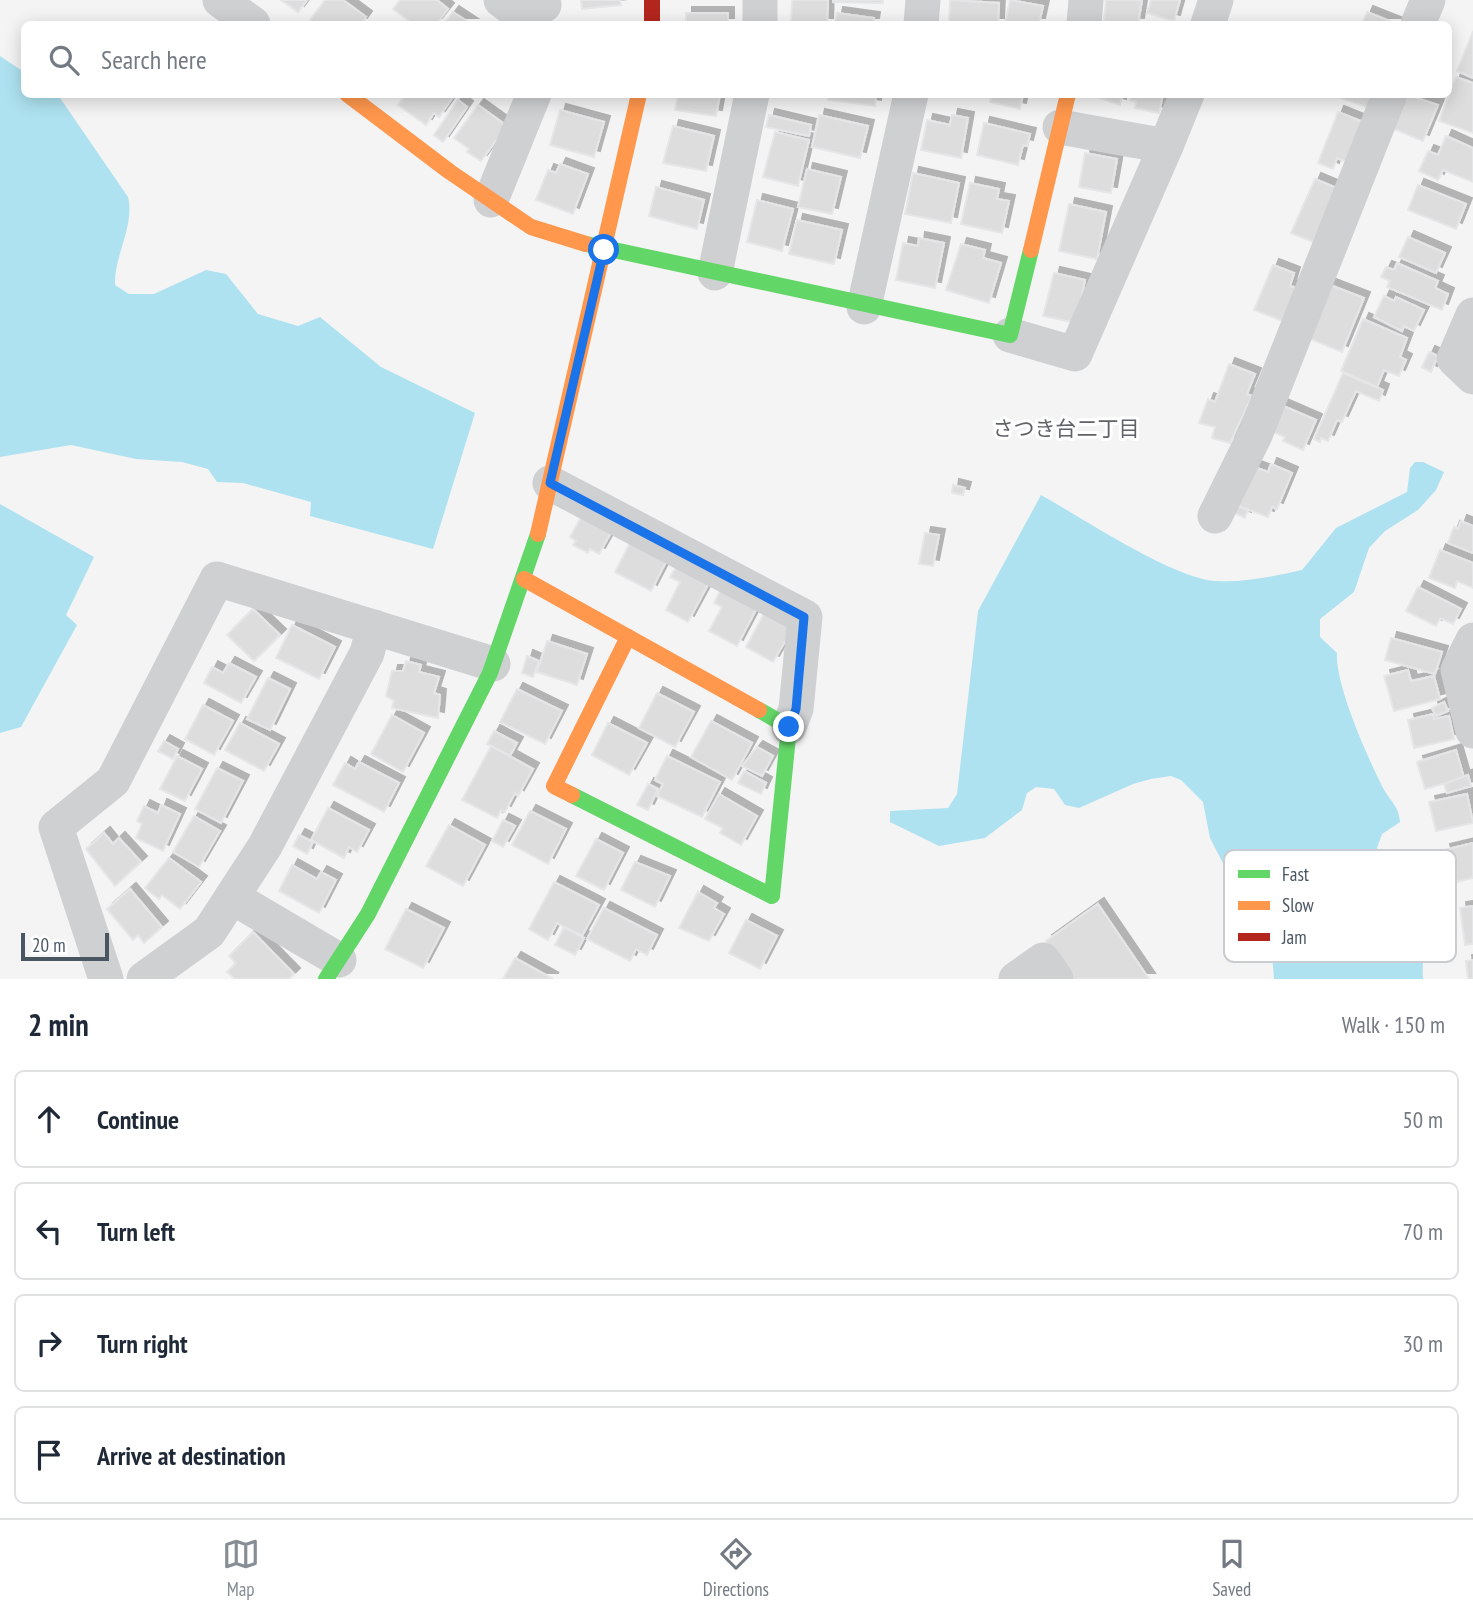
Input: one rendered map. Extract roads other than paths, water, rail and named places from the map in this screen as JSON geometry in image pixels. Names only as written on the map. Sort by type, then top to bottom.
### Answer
[{"type":"street","points":[[220,0],[249,21]]},
{"type":"street","points":[[501,0],[513,9],[544,10]]},
{"type":"street","points":[[652,0],[652,21]]},
{"type":"street","points":[[760,0],[760,21]]},
{"type":"street","points":[[921,21],[923,0]]},
{"type":"street","points":[[1084,21],[1086,0]]},
{"type":"street","points":[[1209,21],[1216,0]]},
{"type":"street","points":[[1419,21],[1428,0]]},
{"type":"street","points":[[352,98],[531,227],[604,250],[864,307],[1010,335],[1075,354],[1185,98]]},
{"type":"street","points":[[491,200],[532,98]]},
{"type":"street","points":[[232,897],[332,969],[368,914],[494,664],[534,551],[638,98]]},
{"type":"street","points":[[715,273],[751,98]]},
{"type":"street","points":[[864,307],[910,98]]},
{"type":"street","points":[[1215,516],[1255,435],[1388,98]]},
{"type":"street","points":[[1010,335],[1064,111],[1166,146]]},
{"type":"street","points":[[1473,314],[1454,359],[1473,377]]},
{"type":"street","points":[[550,483],[804,617],[796,709],[789,727],[772,896],[554,786],[628,637]]},
{"type":"street","points":[[106,979],[56,827],[113,781],[217,579],[494,664]]},
{"type":"street","points":[[524,579],[789,727]]},
{"type":"street","points":[[144,979],[209,932],[232,897],[265,846],[367,653],[374,627]]},
{"type":"street","points":[[1473,640],[1458,670],[1468,690],[1473,731]]},
{"type":"street","points":[[1016,979],[1043,960],[1056,979]]},
{"type":"water","points":[[0,56],[21,70],[21,98],[60,98],[128,197],[129,219],[115,285],[129,294],[154,294],[206,270],[226,274],[258,314],[298,326],[320,317],[381,367],[475,413],[433,549],[310,516],[311,502],[243,483],[217,482],[208,469],[182,462],[136,459],[71,445],[0,457]]},
{"type":"water","points":[[1415,462],[1423,462],[1444,472],[1436,490],[1418,510],[1385,531],[1369,548],[1354,592],[1320,619],[1320,637],[1337,653],[1341,683],[1369,759],[1398,812],[1400,822],[1382,834],[1378,850],[1224,850],[1224,865],[1210,838],[1203,802],[1181,780],[1171,776],[1133,784],[1079,808],[1065,805],[1054,789],[1036,787],[1027,793],[1022,810],[985,838],[939,846],[890,822],[890,811],[948,808],[957,794],[978,611],[1041,495],[1128,546],[1177,570],[1198,578],[1237,581],[1302,570],[1336,528],[1407,492],[1410,468]]},
{"type":"water","points":[[0,504],[94,557],[66,615],[77,625],[21,727],[0,733]]},
{"type":"water","points":[[1273,962],[1423,962],[1423,979],[1274,979]]},
{"type":"district","name":"さつき台二丁目","points":[[1066,429]]}]
